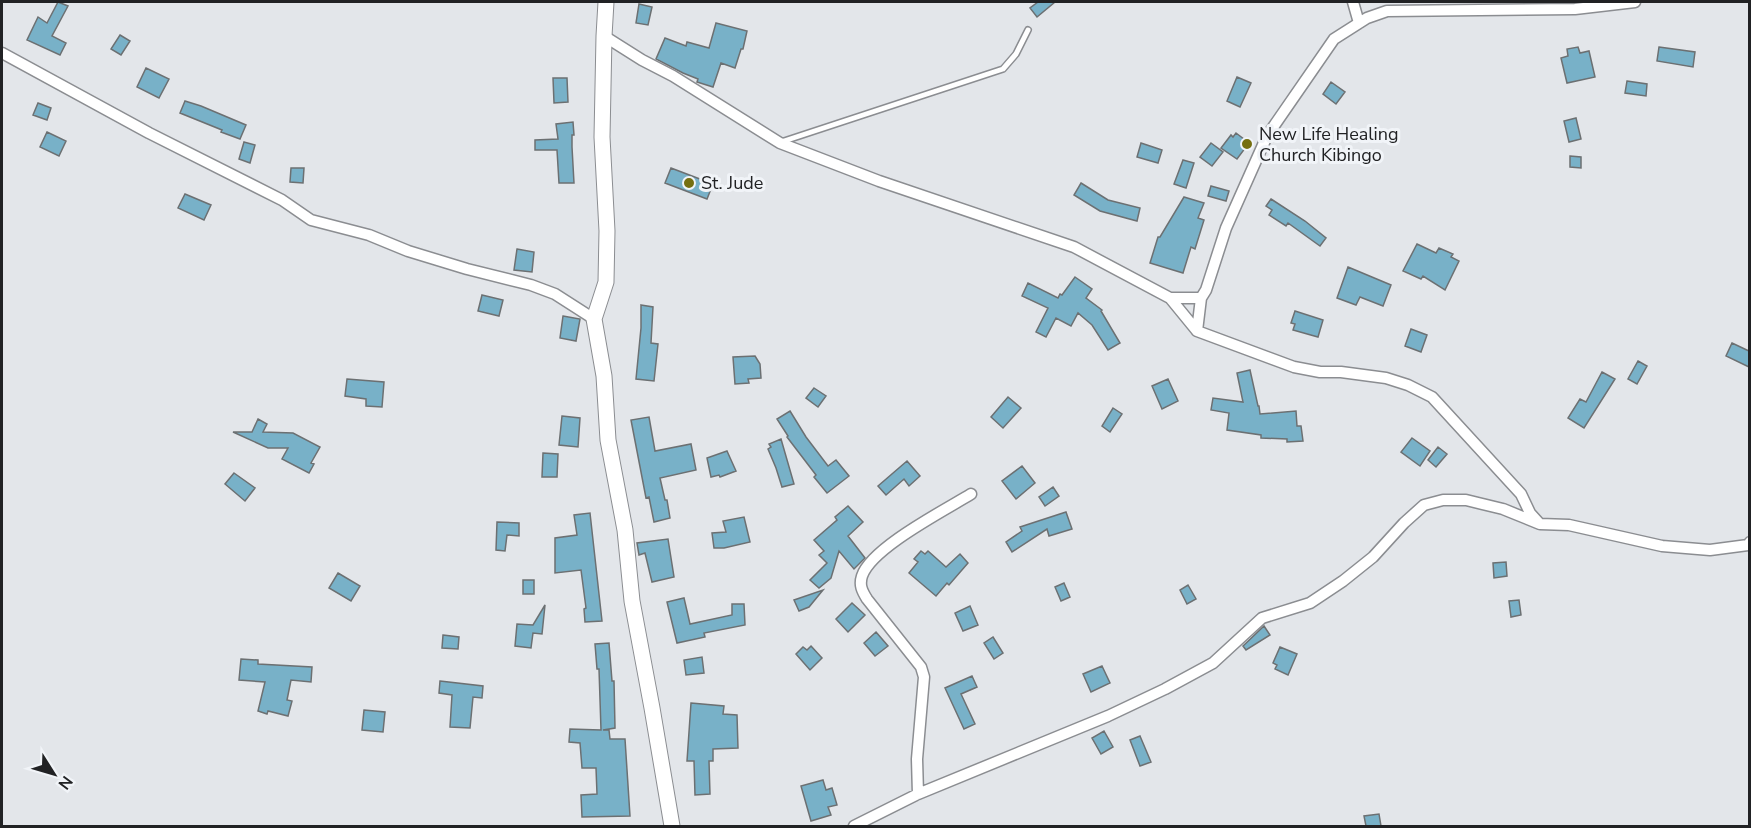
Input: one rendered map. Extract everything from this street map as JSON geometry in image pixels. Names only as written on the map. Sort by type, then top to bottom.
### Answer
[{"type":"main road","points":[[606,2],[602,137],[606,198],[606,282],[594,319],[604,376],[608,440],[624,531],[632,601],[672,826]]},
{"type":"street","points":[[1353,2],[1359,23]]},
{"type":"street","points":[[1197,331],[1201,298],[1206,290],[1226,228],[1267,136],[1334,39],[1367,18],[1387,11],[1575,9],[1635,2]]},
{"type":"street","points":[[604,36],[780,143],[879,181],[1074,247],[1170,298],[1197,331],[1294,367],[1320,372],[1341,372],[1386,378],[1408,385],[1432,397],[1521,495],[1530,513],[1540,524]]},
{"type":"street","points":[[2,53],[149,133],[282,200],[311,220],[369,235],[438,260],[531,285],[555,294],[594,319]]},
{"type":"street","points":[[1170,298],[1201,298]]},
{"type":"street","points":[[918,794],[917,759],[924,677],[921,667],[867,599],[861,588],[862,575],[883,550],[901,536],[970,494]]},
{"type":"street","points":[[854,826],[918,794],[1108,716],[1213,663],[1262,618],[1310,603],[1343,581],[1373,557],[1424,505],[1443,500],[1466,500],[1503,509],[1540,524],[1569,525],[1662,546],[1710,550],[1749,542]]},
{"type":"lane","points":[[780,143],[1003,69],[1016,54],[1028,30]]},
{"type":"building","points":[[58,2],[68,6],[52,36],[66,43],[60,55],[27,40],[38,17],[47,23]]},
{"type":"building","points":[[1038,2],[1055,2],[1037,17],[1030,8]]},
{"type":"building","points":[[639,4],[652,7],[648,25],[636,23]]},
{"type":"building","points":[[716,23],[747,31],[735,68],[721,63],[713,87],[697,82],[698,79],[656,59],[665,38],[686,46],[687,42],[709,48]]},
{"type":"building","points":[[120,35],[130,41],[121,55],[111,49]]},
{"type":"building","points":[[1578,47],[1580,53],[1589,51],[1595,77],[1567,83],[1561,58],[1568,56],[1567,49]]},
{"type":"building","points":[[1659,47],[1695,52],[1693,67],[1657,61]]},
{"type":"building","points":[[146,68],[169,79],[159,98],[137,87]]},
{"type":"building","points":[[1237,77],[1251,83],[1240,107],[1227,101]]},
{"type":"building","points":[[553,78],[567,78],[568,102],[554,103]]},
{"type":"building","points":[[1627,81],[1647,84],[1646,96],[1625,93]]},
{"type":"building","points":[[1331,82],[1345,92],[1336,104],[1323,94]]},
{"type":"building","points":[[185,101],[246,125],[240,139],[180,113]]},
{"type":"building","points":[[38,103],[51,108],[47,120],[33,115]]},
{"type":"building","points":[[1576,118],[1581,139],[1569,142],[1564,121]]},
{"type":"building","points":[[573,122],[574,183],[559,183],[557,150],[535,150],[535,140],[558,139],[556,124]]},
{"type":"building","points":[[47,132],[66,141],[59,156],[40,147]]},
{"type":"building","points":[[1236,133],[1249,143],[1237,159],[1221,148],[1231,135],[1233,137]]},
{"type":"building","points":[[244,142],[255,145],[250,163],[239,159]]},
{"type":"building","points":[[1141,143],[1162,150],[1158,163],[1137,157]]},
{"type":"building","points":[[1211,143],[1223,152],[1212,166],[1200,157]]},
{"type":"building","points":[[1570,156],[1581,157],[1581,168],[1570,167]]},
{"type":"building","points":[[1183,160],[1194,163],[1186,188],[1174,184]]},
{"type":"building","points":[[291,168],[304,168],[303,183],[290,182]]},
{"type":"building","name":"St. Jude","points":[[671,168],[713,184],[707,199],[665,183]]},
{"type":"building","points":[[1081,183],[1108,200],[1140,208],[1137,221],[1100,211],[1074,195]]},
{"type":"building","points":[[1211,186],[1229,191],[1226,201],[1208,196]]},
{"type":"building","points":[[185,194],[211,205],[204,220],[178,208]]},
{"type":"building","points":[[1184,197],[1204,203],[1198,218],[1204,220],[1195,249],[1191,247],[1183,273],[1150,263],[1158,237]]},
{"type":"building","points":[[1271,199],[1326,238],[1320,246],[1288,223],[1286,226],[1269,215],[1272,210],[1266,206]]},
{"type":"building","points":[[1417,244],[1436,253],[1439,248],[1453,254],[1451,257],[1459,261],[1445,290],[1423,276],[1421,279],[1403,271]]},
{"type":"building","points":[[517,249],[534,252],[532,272],[514,270]]},
{"type":"building","points":[[1348,267],[1391,285],[1383,306],[1360,297],[1356,305],[1337,298]]},
{"type":"building","points":[[1075,277],[1092,289],[1086,298],[1102,310],[1120,343],[1108,350],[1092,325],[1078,313],[1071,326],[1056,318],[1046,337],[1036,332],[1048,308],[1022,296],[1028,283],[1058,298]]},
{"type":"building","points":[[482,295],[503,300],[499,316],[478,311]]},
{"type":"building","points":[[641,305],[653,307],[651,343],[658,344],[654,381],[636,379]]},
{"type":"building","points":[[1295,311],[1323,320],[1318,337],[1293,330],[1295,324],[1291,323]]},
{"type":"building","points":[[563,316],[580,319],[576,341],[560,338]]},
{"type":"building","points":[[1411,329],[1427,335],[1421,352],[1405,346]]},
{"type":"building","points":[[1732,343],[1749,351],[1749,367],[1726,356]]},
{"type":"building","points":[[755,356],[760,364],[761,378],[748,379],[749,383],[735,384],[733,357]]},
{"type":"building","points":[[1638,361],[1647,366],[1637,384],[1628,379]]},
{"type":"building","points":[[1250,370],[1260,414],[1296,411],[1297,426],[1301,426],[1303,441],[1287,442],[1287,439],[1261,438],[1261,435],[1227,430],[1229,413],[1211,410],[1213,398],[1243,402],[1237,373]]},
{"type":"building","points":[[1602,372],[1615,379],[1584,428],[1568,418],[1580,399],[1586,402]]},
{"type":"building","points":[[347,379],[384,382],[382,407],[366,406],[366,399],[345,396]]},
{"type":"building","points":[[1168,379],[1178,401],[1162,409],[1152,386]]},
{"type":"building","points":[[814,388],[826,396],[818,407],[806,398]]},
{"type":"building","points":[[1008,397],[1021,408],[1003,428],[991,417]]},
{"type":"building","points":[[1113,408],[1122,414],[1110,432],[1102,426]]},
{"type":"building","points":[[790,411],[828,466],[836,460],[849,476],[827,493],[814,477],[816,475],[787,437],[777,419]]},
{"type":"building","points":[[562,416],[580,418],[578,447],[559,445]]},
{"type":"building","points":[[649,417],[655,451],[691,444],[696,470],[660,478],[670,518],[654,522],[649,497],[646,498],[631,420]]},
{"type":"building","points":[[258,419],[267,424],[263,432],[293,433],[320,447],[311,463],[314,464],[309,473],[282,459],[288,448],[268,448],[233,432],[252,432]]},
{"type":"building","points":[[1412,438],[1430,451],[1420,466],[1401,452]]},
{"type":"building","points":[[781,439],[794,484],[782,487],[768,449],[771,447],[769,444]]},
{"type":"building","points":[[1438,447],[1447,454],[1436,467],[1428,460]]},
{"type":"building","points":[[727,451],[736,471],[720,477],[719,475],[711,477],[707,458]]},
{"type":"building","points":[[543,453],[558,454],[557,477],[542,477]]},
{"type":"building","points":[[907,461],[920,476],[909,486],[904,479],[886,495],[878,486]]},
{"type":"building","points":[[1022,466],[1035,483],[1016,499],[1002,481]]},
{"type":"building","points":[[234,473],[255,488],[245,501],[225,484]]},
{"type":"building","points":[[1053,487],[1059,496],[1045,506],[1039,497]]},
{"type":"building","points":[[848,506],[863,522],[848,536],[865,558],[854,569],[839,551],[831,578],[819,588],[810,580],[827,563],[819,555],[824,551],[814,540],[837,520],[835,517]]},
{"type":"building","points":[[1066,512],[1072,529],[1049,536],[1047,529],[1012,552],[1006,542],[1022,531],[1020,527]]},
{"type":"building","points":[[590,513],[602,621],[585,622],[584,609],[586,608],[581,570],[555,573],[555,538],[577,535],[574,515]]},
{"type":"building","points":[[744,517],[750,542],[714,548],[712,533],[726,532],[723,521]]},
{"type":"building","points":[[497,522],[519,523],[519,536],[507,535],[505,551],[496,550]]},
{"type":"building","points":[[668,539],[674,577],[652,582],[645,553],[639,555],[637,543]]},
{"type":"building","points":[[921,551],[925,554],[928,551],[946,567],[960,554],[968,563],[936,596],[909,573],[918,562],[914,559]]},
{"type":"building","points":[[1506,562],[1507,576],[1494,578],[1493,563]]},
{"type":"building","points":[[338,573],[360,586],[351,601],[329,588]]},
{"type":"building","points":[[523,580],[534,580],[534,594],[523,594]]},
{"type":"building","points":[[1064,583],[1070,597],[1061,601],[1055,587]]},
{"type":"building","points":[[1188,585],[1196,599],[1187,604],[1180,590]]},
{"type":"building","points":[[823,590],[809,607],[799,611],[794,600]]},
{"type":"building","points":[[684,598],[690,624],[732,615],[732,604],[744,604],[745,625],[704,633],[705,637],[677,643],[667,602]]},
{"type":"building","points":[[1519,600],[1521,615],[1511,617],[1509,601]]},
{"type":"building","points":[[852,603],[865,615],[848,632],[836,619]]},
{"type":"building","points":[[545,605],[542,634],[533,633],[531,648],[515,646],[517,624],[533,625]]},
{"type":"building","points":[[970,606],[978,625],[963,631],[955,613]]},
{"type":"building","points":[[1264,626],[1270,635],[1246,650],[1243,646]]},
{"type":"building","points":[[876,632],[888,646],[875,656],[864,643]]},
{"type":"building","points":[[443,635],[459,637],[458,649],[442,648]]},
{"type":"building","points":[[993,637],[1003,653],[994,659],[984,643]]},
{"type":"building","points":[[609,643],[612,681],[614,681],[615,728],[603,730],[609,730],[610,739],[625,739],[630,816],[582,817],[581,795],[597,794],[596,768],[582,768],[580,743],[569,742],[570,729],[601,730],[599,669],[597,669],[595,644]]},
{"type":"building","points":[[811,646],[822,658],[810,670],[796,654],[803,647],[807,650]]},
{"type":"building","points":[[1280,647],[1297,654],[1288,675],[1275,669],[1277,665],[1273,663]]},
{"type":"building","points":[[702,657],[704,673],[686,675],[684,660]]},
{"type":"building","points":[[241,659],[258,660],[258,664],[312,667],[311,682],[291,680],[287,700],[292,701],[288,716],[258,711],[265,682],[239,680]]},
{"type":"building","points":[[1102,666],[1110,683],[1091,692],[1083,674]]},
{"type":"building","points":[[972,676],[977,687],[961,694],[975,724],[964,729],[945,688]]},
{"type":"building","points":[[440,681],[483,686],[482,698],[473,697],[470,728],[450,727],[452,695],[439,693]]},
{"type":"building","points":[[691,703],[724,706],[723,714],[737,715],[738,748],[713,749],[713,761],[709,761],[710,794],[695,795],[694,761],[687,761]]},
{"type":"building","points":[[364,710],[385,712],[383,732],[362,730]]},
{"type":"building","points":[[1104,731],[1113,747],[1101,754],[1092,738]]},
{"type":"building","points":[[1140,736],[1151,762],[1140,766],[1130,740]]},
{"type":"building","points":[[823,780],[826,790],[832,788],[837,805],[828,807],[831,815],[811,821],[801,786]]},
{"type":"building","points":[[1379,814],[1381,826],[1366,826],[1364,816]]},
{"type":"place","name":"New Life Healing Church Kibingo","points":[[1247,144]]},
{"type":"place","name":"St. Jude","points":[[689,183]]}]
